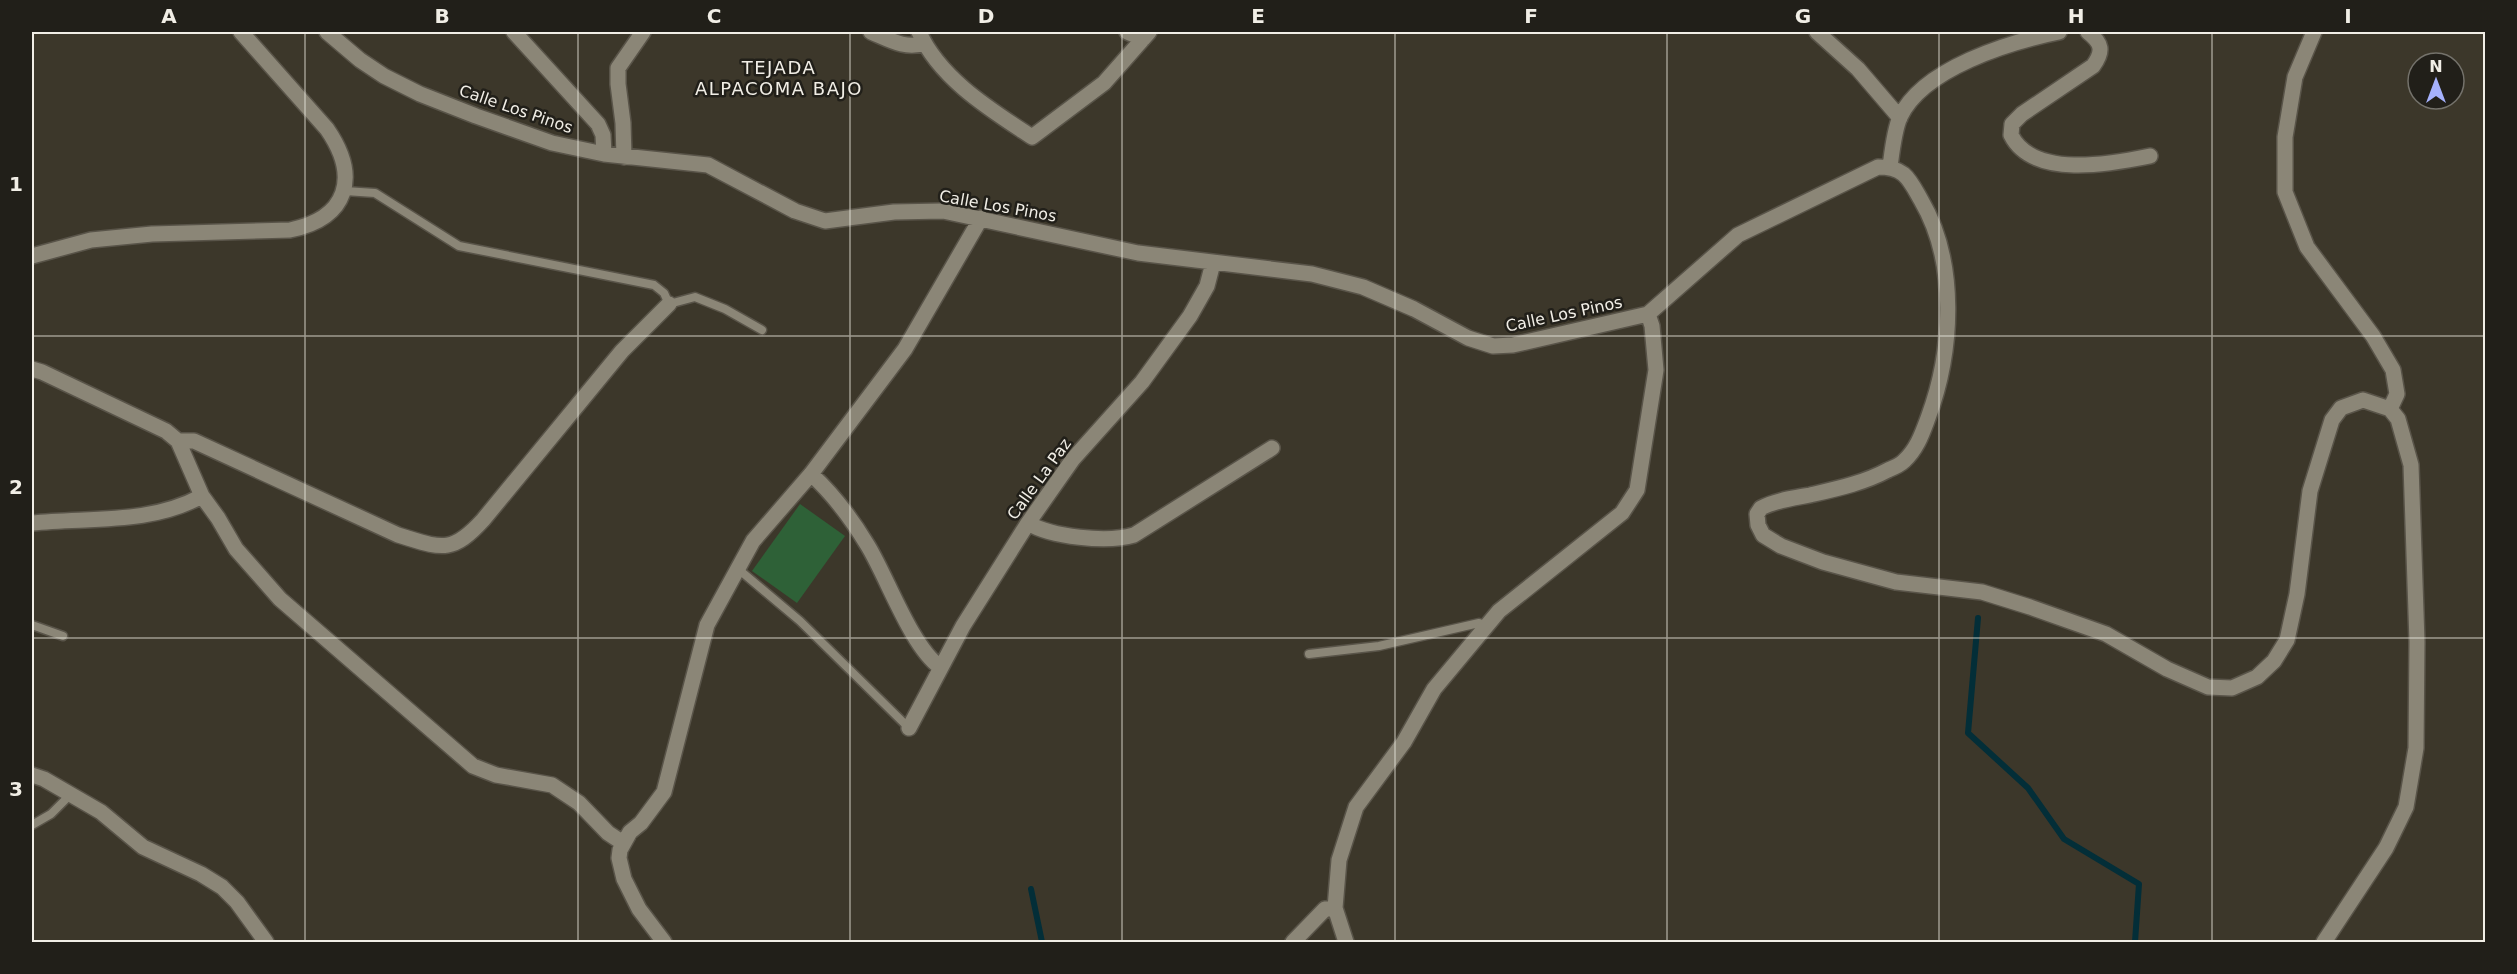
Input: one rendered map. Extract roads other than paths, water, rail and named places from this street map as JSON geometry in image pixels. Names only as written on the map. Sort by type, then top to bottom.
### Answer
[{"type":"street","points":[[32,256],[92,240],[152,234],[290,230],[307,226],[325,217],[336,207],[345,191],[343,157],[339,147],[327,129],[241,32]]},
{"type":"street","name":"Calle Los Pinos","points":[[327,32],[360,60],[384,76],[420,94],[552,142],[624,157],[708,165],[795,211],[825,220],[894,212],[943,211],[1138,253],[1312,274],[1363,287],[1414,309],[1468,338],[1493,346],[1513,345],[1648,314]]},
{"type":"street","points":[[514,32],[598,124],[603,135],[604,154]]},
{"type":"street","points":[[624,157],[618,68],[643,32]]},
{"type":"street","points":[[871,32],[897,43],[918,45],[922,37],[950,74],[986,106],[1032,137],[1104,83],[1146,35]]},
{"type":"street","points":[[1126,32],[1146,35]]},
{"type":"street","points":[[1817,32],[1858,69],[1900,118]]},
{"type":"street","points":[[1890,167],[1900,118],[1919,90],[1963,63],[2015,41],[2059,32]]},
{"type":"street","points":[[2088,32],[2098,40],[2101,48],[2100,56],[2093,66],[2022,114],[2013,124],[2011,135],[2027,156],[2057,162],[2105,165],[2150,156]]},
{"type":"street","points":[[2314,32],[2295,77],[2285,137],[2285,192],[2307,247],[2373,336],[2393,370],[2397,394],[2390,409]]},
{"type":"street","points":[[1346,942],[1335,908],[1339,860],[1356,807],[1404,742],[1434,690],[1499,611],[1622,513],[1637,490],[1656,370],[1652,326],[1648,314],[1738,235],[1878,167],[1890,167],[1901,171],[1910,180],[1933,220],[1941,246],[1946,287],[1947,339],[1933,403],[1918,444],[1903,463],[1880,475],[1836,489],[1779,501],[1761,508],[1757,514],[1758,525],[1763,535],[1781,546],[1823,562],[1896,582],[1982,592],[2030,607],[2106,634],[2167,669],[2208,687],[2232,688],[2257,677],[2274,661],[2287,640],[2297,594],[2310,491],[2332,420],[2341,408],[2363,400],[2390,409],[2398,419],[2411,465],[2417,642],[2416,748],[2406,807],[2386,848],[2324,942]]},
{"type":"street","points":[[664,942],[639,909],[624,879],[619,858],[623,843],[630,832],[641,823],[664,792],[707,625],[753,541],[811,474],[905,349],[981,218]]},
{"type":"street","name":"Calle La Paz","points":[[909,728],[963,626],[1028,523],[1073,459],[1142,382],[1190,316],[1207,286],[1213,263]]},
{"type":"street","points":[[178,441],[194,441],[398,535],[427,544],[443,546],[457,544],[483,520],[622,351],[669,304]]},
{"type":"street","points":[[32,369],[166,430],[178,441],[202,496],[236,549],[280,599],[473,766],[496,775],[552,785],[579,803],[608,833],[623,843]]},
{"type":"street","points":[[1028,523],[1051,532],[1085,537],[1118,538],[1134,535],[1272,448]]},
{"type":"street","points":[[811,474],[835,501],[867,545],[923,651],[940,667]]},
{"type":"street","points":[[32,523],[114,519],[167,512],[202,496]]},
{"type":"street","points":[[32,775],[101,812],[143,847],[222,887],[237,902],[266,942]]},
{"type":"street","points":[[1293,942],[1325,909],[1335,908]]},
{"type":"lane","points":[[345,191],[375,193],[459,246],[654,285],[664,293],[669,304],[695,297],[725,309],[762,330]]},
{"type":"lane","points":[[737,568],[800,621],[909,728]]},
{"type":"lane","points":[[1310,654],[1379,646],[1479,623],[1486,626]]},
{"type":"lane","points":[[32,625],[63,636]]},
{"type":"lane","points":[[32,825],[51,814],[71,794]]},
{"type":"waterway","points":[[1978,618],[1968,733],[2028,788],[2064,839],[2139,884],[2135,942]]},
{"type":"waterway","points":[[1031,889],[1042,942]]},
{"type":"district","name":"TEJADA ALPACOMA BAJO","points":[[779,77]]}]
